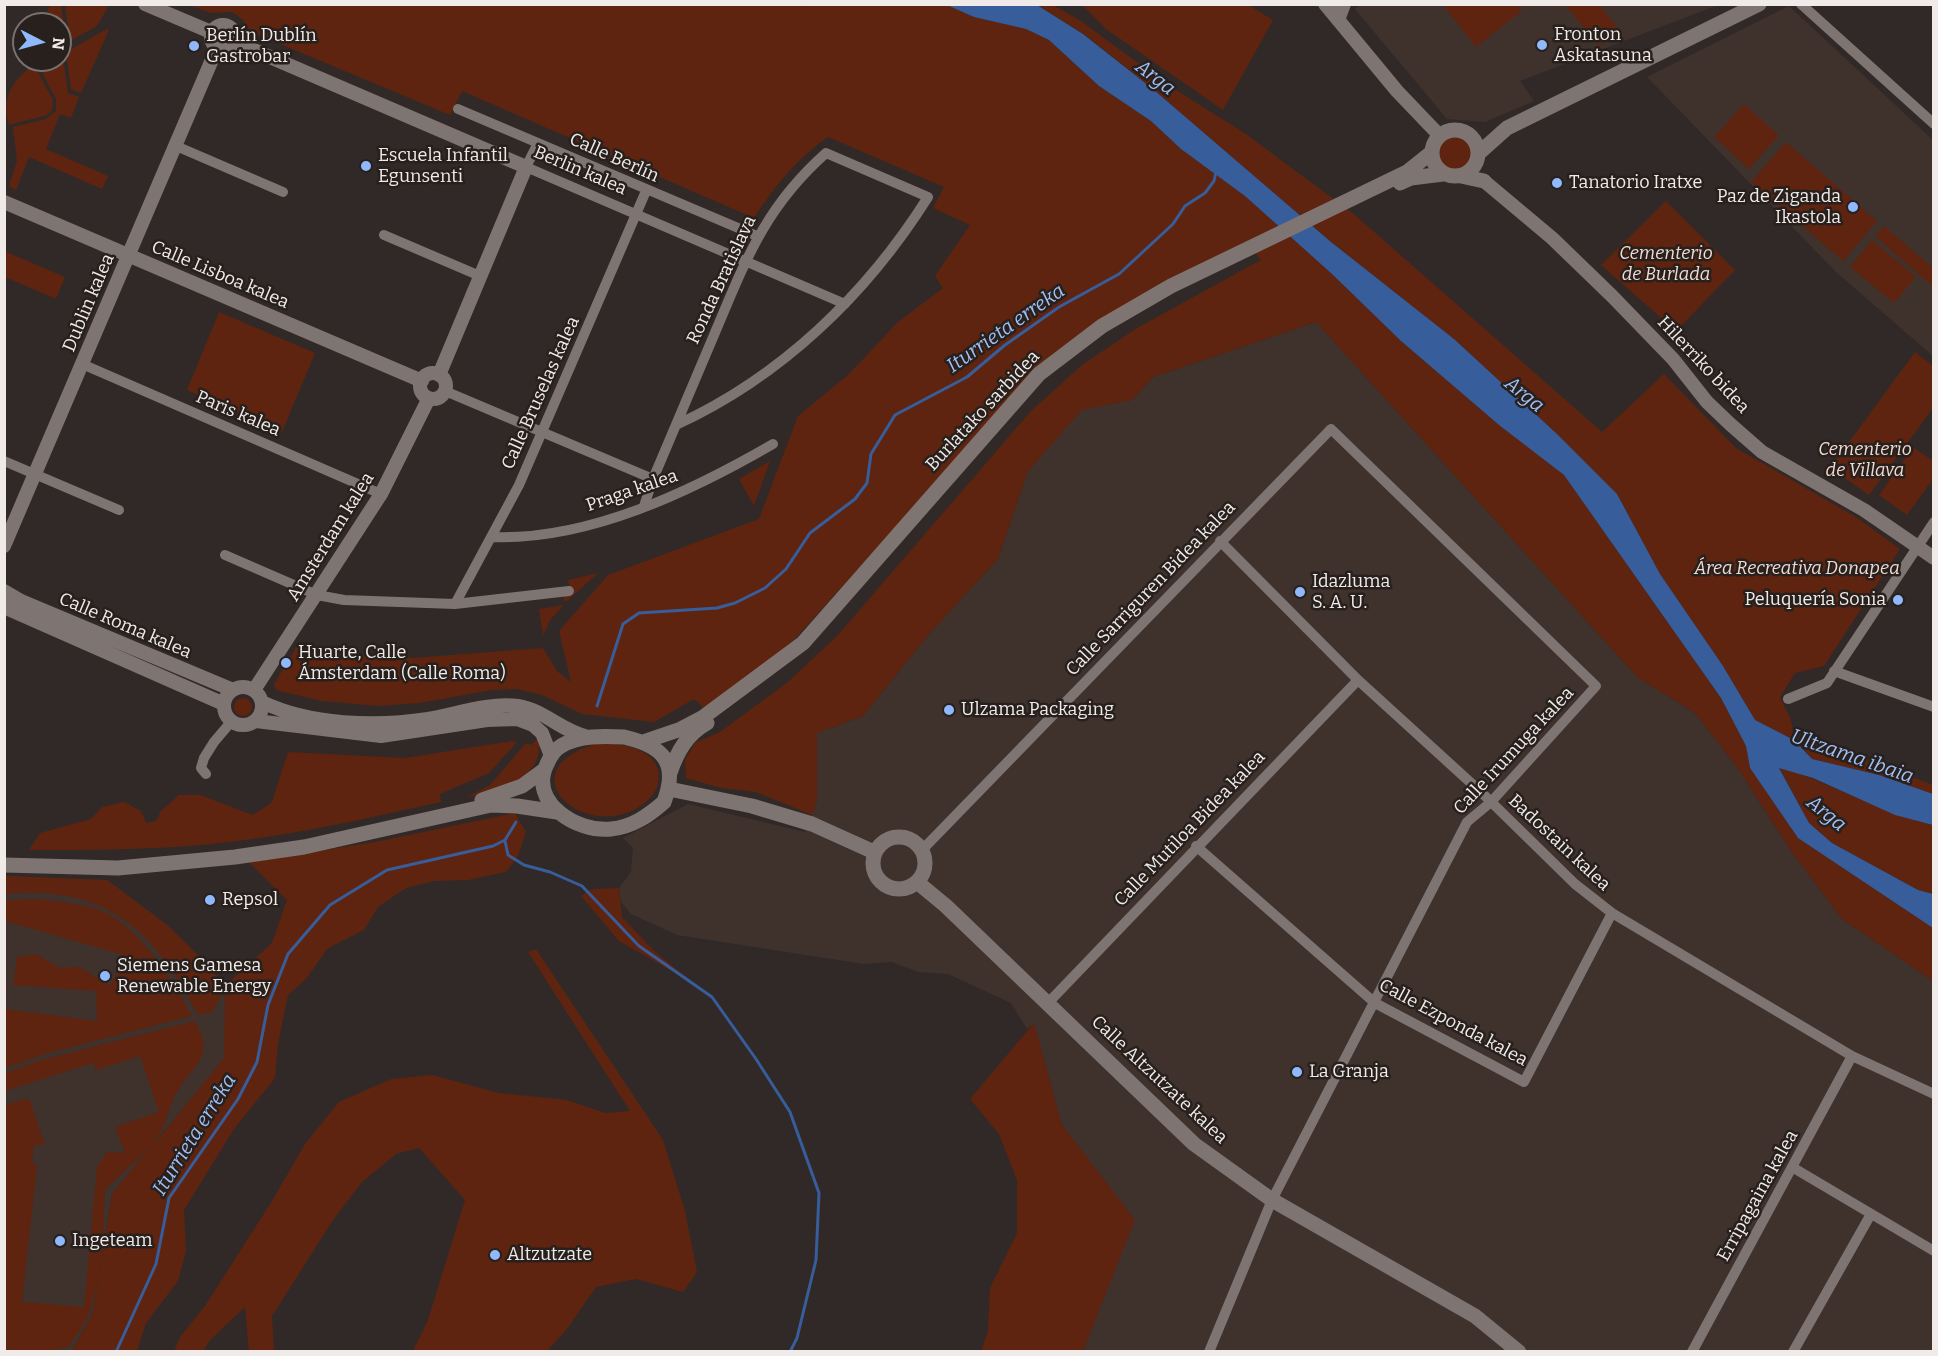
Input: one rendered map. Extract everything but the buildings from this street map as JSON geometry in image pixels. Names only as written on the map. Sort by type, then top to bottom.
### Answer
[{"type":"main road","points":[[1468,134],[1507,128],[1759,4]]},
{"type":"main road","points":[[1484,181],[1478,157],[1475,140],[1468,134],[1454,130],[1440,136],[1432,152],[1436,166],[1443,174],[1461,176],[1469,172],[1478,157],[1507,128]]},
{"type":"main road","name":"Burlatako sarbidea","points":[[1357,200],[1407,171],[1432,152]]},
{"type":"main road","name":"Burlatako sarbidea","points":[[643,742],[681,729],[702,718],[803,643],[1039,374],[1102,326],[1171,286],[1357,200],[1410,178],[1443,174]]},
{"type":"main road","name":"Hilerriko bidea","points":[[1461,176],[1484,181]]},
{"type":"main road","name":"Burlatako sarbidea","points":[[670,772],[677,753],[701,726],[797,655],[830,624],[1042,382],[1135,314],[1244,254]]},
{"type":"main road","points":[[4,865],[118,868],[168,864],[304,847],[491,805],[557,812],[590,828],[610,830],[633,824],[651,814],[664,802],[669,789],[670,772],[666,759],[643,742],[624,737],[590,738],[560,747],[551,756],[544,770],[543,786],[557,812]]},
{"type":"main road","points":[[4,859],[146,859],[218,853],[303,840],[493,798],[522,786],[544,770]]},
{"type":"main road","points":[[669,789],[752,806],[802,821],[874,852]]},
{"type":"main road","points":[[893,837],[910,839],[922,850],[925,867],[917,882],[901,890],[883,885],[873,870],[874,852],[885,840],[893,837]]},
{"type":"main road","name":"Calle Altzutzate kalea","points":[[917,882],[946,906],[1194,1144],[1272,1200],[1474,1316],[1519,1352]]},
{"type":"street","points":[[145,4],[211,32]]},
{"type":"street","points":[[1324,4],[1404,99],[1440,136]]},
{"type":"street","points":[[1338,20],[1344,4]]},
{"type":"street","points":[[1801,4],[1934,124]]},
{"type":"street","points":[[221,24],[228,25],[233,29],[235,42],[227,49],[217,48],[213,44],[211,32],[221,24]]},
{"type":"street","name":"Berlin kalea","points":[[235,42],[845,304]]},
{"type":"street","name":"Dublin kalea","points":[[4,546],[217,48]]},
{"type":"street","name":"Calle Berlín","points":[[458,109],[757,236]]},
{"type":"street","points":[[439,375],[538,143]]},
{"type":"street","points":[[176,146],[283,192]]},
{"type":"street","name":"Ronda Bratislava","points":[[644,506],[652,479],[757,236],[788,190],[826,153],[928,197],[890,253],[845,304],[807,340],[765,374],[723,402],[676,425]]},
{"type":"street","name":"Hilerriko bidea","points":[[1484,181],[1552,238],[1612,296],[1673,359],[1707,402],[1762,452],[1864,510],[1934,558]]},
{"type":"street","name":"Calle Bruselas kalea","points":[[454,604],[492,537],[542,433],[646,190]]},
{"type":"street","name":"Calle Lisboa kalea","points":[[4,202],[422,381]]},
{"type":"street","points":[[384,236],[480,276]]},
{"type":"street","name":"Paris kalea","points":[[82,364],[381,494]]},
{"type":"street","points":[[429,374],[439,375],[445,382],[445,391],[438,398],[429,398],[422,391],[422,381],[429,374]]},
{"type":"street","points":[[445,391],[652,479]]},
{"type":"street","name":"Amsterdam kalea","points":[[254,690],[381,494],[429,398]]},
{"type":"street","name":"Calle Sarriguren Bidea kalea","points":[[922,850],[1331,429]]},
{"type":"street","name":"Calle Irumuga kalea","points":[[1209,1352],[1272,1200],[1467,822],[1491,802],[1596,686],[1331,429]]},
{"type":"street","name":"Praga kalea","points":[[492,537],[517,538],[557,531],[644,506],[711,479],[773,444]]},
{"type":"street","points":[[4,461],[119,510]]},
{"type":"street","points":[[1788,699],[1821,686],[1834,671],[1934,522]]},
{"type":"street","name":"Badostain kalea","points":[[1220,541],[1358,680],[1491,802],[1575,884],[1612,913],[1852,1056],[1934,1094]]},
{"type":"street","points":[[225,555],[317,595],[378,602],[454,604],[569,591]]},
{"type":"street","name":"Calle Roma kalea","points":[[4,591],[43,610],[233,690]]},
{"type":"street","name":"Calle Roma kalea","points":[[4,607],[224,704]]},
{"type":"street","points":[[1834,671],[1934,707]]},
{"type":"street","name":"Calle Mutiloa Bidea kalea","points":[[1048,1003],[1196,846],[1358,680]]},
{"type":"street","points":[[256,721],[262,712],[262,702],[254,690],[240,687],[233,690],[224,704],[224,711],[231,722],[248,725],[256,721],[268,720],[351,735],[381,736],[415,734],[487,720],[517,719],[533,725],[542,733],[551,756]]},
{"type":"street","points":[[262,702],[311,717],[366,723],[426,719],[517,706],[534,711],[564,730],[590,738]]},
{"type":"street","points":[[206,774],[201,768],[204,758],[231,722]]},
{"type":"street","name":"Calle Ezponda kalea","points":[[1196,846],[1375,1003],[1524,1082],[1612,913]]},
{"type":"street","name":"Erripagaina kalea","points":[[1692,1352],[1852,1056]]},
{"type":"street","points":[[1792,1167],[1934,1251]]},
{"type":"street","points":[[1793,1352],[1871,1214]]},
{"type":"shaded area","points":[[1361,4],[1718,5],[1520,81],[1534,101],[1485,122],[1447,119],[1355,9]]},
{"type":"shaded area","name":"Paz de Ziganda Ikastola","points":[[1789,6],[1934,141],[1933,356],[1837,273],[1647,77]]},
{"type":"shaded area","points":[[1316,322],[1638,678],[1694,712],[1737,767],[1793,854],[1842,919],[1933,981],[1933,1351],[1083,1351],[1134,1220],[1062,1125],[1034,1024],[1027,1029],[1011,1003],[948,974],[918,972],[892,962],[864,964],[677,935],[631,914],[621,902],[619,888],[631,872],[633,848],[623,838],[688,804],[805,832],[817,800],[817,733],[863,716],[930,633],[998,559],[1028,471],[1082,409],[1132,400],[1153,377]]},
{"type":"shaded area","points":[[5,876],[107,880],[167,925],[207,964],[225,986],[225,1058],[112,1194],[93,1312],[72,1351],[5,1352]]},
{"type":"green space","points":[[797,4],[801,7],[801,5],[947,4],[974,17],[1026,29],[1049,40],[1099,86],[1151,121],[1181,149],[1245,196],[1332,274],[1401,341],[1499,425],[1564,475],[1721,698],[1746,746],[1750,768],[1798,838],[1933,928],[1933,981],[1842,919],[1793,854],[1737,767],[1694,712],[1638,678],[1316,322],[1153,377],[1132,400],[1082,410],[1028,471],[998,559],[930,633],[863,716],[817,733],[817,800],[812,815],[756,792],[721,788],[686,778],[685,760],[695,743],[720,732],[788,682],[838,635],[1030,412],[1082,365],[1137,328],[1261,260],[1250,247],[1029,378],[794,640],[706,710],[694,699],[654,722],[582,714],[542,695],[517,689],[492,690],[420,703],[379,706],[322,701],[276,690],[274,684],[297,646],[353,654],[413,658],[543,648],[557,671],[571,682],[559,631],[608,575],[759,519],[798,416],[848,375],[898,322],[943,288],[935,276],[970,225],[933,208],[944,187],[828,137],[806,154],[787,174],[754,218],[462,91],[450,115],[249,31],[243,20],[232,12],[211,13],[189,5]]},
{"type":"green space","points":[[50,5],[61,5],[62,12],[47,12]]},
{"type":"green space","points":[[65,5],[108,7],[97,26],[72,40],[72,12],[66,12]]},
{"type":"green space","name":"Área Recreativa Donapea","points":[[1037,5],[1053,5],[1081,21],[1168,85],[1246,134],[1355,215],[1602,432],[1664,374],[1736,448],[1856,517],[1900,549],[1824,666],[1795,673],[1780,697],[1791,720],[1794,740],[1755,720],[1723,666],[1660,574],[1617,494],[1557,434],[1454,339],[1331,242],[1154,90],[1084,34]]},
{"type":"green space","points":[[1082,5],[1248,5],[1273,20],[1223,110],[1106,29]]},
{"type":"green space","points":[[1443,5],[1517,5],[1522,11],[1476,47]]},
{"type":"green space","points":[[1565,5],[1599,5],[1619,29],[1599,46]]},
{"type":"green space","points":[[109,30],[81,93],[71,89],[69,72],[72,72],[72,49]]},
{"type":"green space","points":[[25,72],[38,72],[53,100],[52,110],[47,115],[9,125],[6,106],[10,90]]},
{"type":"green space","points":[[42,72],[65,72],[68,93],[79,97],[71,118],[60,114],[46,149],[108,176],[102,189],[29,157],[16,190],[9,186],[17,161],[13,127],[46,119],[56,111],[56,99]]},
{"type":"green space","points":[[1744,104],[1779,135],[1749,169],[1714,137]]},
{"type":"green space","points":[[1455,135],[1468,140],[1473,153],[1468,166],[1455,171],[1442,166],[1437,153],[1442,140]]},
{"type":"green space","points":[[1786,142],[1877,221],[1843,261],[1751,182]]},
{"type":"green space","name":"Cementerio de Burlada","points":[[1666,201],[1735,270],[1676,331],[1601,265]]},
{"type":"green space","points":[[1884,226],[1933,268],[1932,286],[1875,236]]},
{"type":"green space","points":[[1872,240],[1916,277],[1894,303],[1850,267]]},
{"type":"green space","points":[[4,251],[65,277],[56,299],[5,277]]},
{"type":"green space","points":[[219,312],[315,353],[282,432],[187,390]]},
{"type":"green space","name":"Cementerio de Villava","points":[[1915,352],[1933,366],[1933,408],[1869,495],[1830,468]]},
{"type":"green space","points":[[1913,447],[1933,461],[1933,479],[1907,515],[1879,495]]},
{"type":"green space","points":[[770,461],[754,506],[739,479]]},
{"type":"green space","points":[[598,573],[567,601],[564,601],[563,596],[571,594],[568,580]]},
{"type":"green space","points":[[564,605],[550,620],[543,636],[539,609]]},
{"type":"green space","points":[[243,698],[249,701],[252,707],[249,713],[243,716],[237,713],[234,707],[237,701]]},
{"type":"green space","points":[[538,737],[539,751],[535,763],[527,773],[505,786],[466,798],[490,785],[526,743],[532,745]]},
{"type":"green space","points":[[1794,740],[1822,743],[1933,785],[1933,794],[1879,775],[1812,759]]},
{"type":"green space","points":[[517,742],[489,773],[440,794],[441,802],[355,821],[241,841],[143,849],[29,850],[40,833],[91,819],[102,807],[124,802],[141,811],[146,823],[156,821],[161,811],[179,795],[200,795],[253,815],[272,802],[288,752],[405,758]]},
{"type":"green space","points":[[599,743],[630,747],[649,756],[655,763],[658,772],[657,787],[652,796],[642,805],[620,815],[597,816],[578,810],[563,799],[555,785],[557,769],[571,755]]},
{"type":"green space","points":[[1778,765],[1874,805],[1933,825],[1933,894],[1918,890],[1832,843],[1809,823]]},
{"type":"green space","points":[[515,813],[526,832],[518,856],[506,872],[468,880],[434,881],[406,888],[378,907],[364,930],[328,948],[306,979],[288,995],[278,1044],[275,1078],[234,1129],[184,1210],[186,1251],[178,1281],[146,1323],[137,1351],[72,1351],[93,1312],[100,1270],[88,1315],[69,1347],[47,1351],[7,1351],[4,1330],[4,1105],[29,1098],[45,1145],[34,1145],[32,1163],[37,1165],[22,1302],[84,1307],[97,1167],[107,1152],[125,1153],[115,1127],[159,1112],[140,1056],[96,1070],[93,1063],[5,1091],[5,1073],[41,1060],[195,1021],[204,1045],[202,1054],[174,1098],[164,1125],[153,1145],[224,1058],[225,988],[212,1012],[198,1015],[163,959],[144,937],[122,919],[99,906],[71,897],[40,893],[5,894],[5,876],[107,880],[167,925],[207,964],[225,986],[272,943],[287,900],[249,862],[375,842]],"holes":[[[151,1146],[112,1194],[100,1269],[105,1190]]]},
{"type":"green space","points":[[619,888],[622,917],[655,952],[695,984],[619,941],[581,896],[592,889]]},
{"type":"green space","points":[[38,899],[90,907],[119,921],[132,931],[155,958],[192,1016],[48,1053],[5,1068],[5,1009],[97,1021],[96,991],[13,985],[17,957],[36,954],[60,968],[79,967],[110,985],[127,956],[5,921],[5,900]]},
{"type":"green space","points":[[536,949],[663,1140],[685,1211],[697,1272],[683,1292],[636,1279],[596,1287],[567,1329],[547,1351],[413,1351],[428,1320],[465,1200],[419,1148],[396,1154],[362,1182],[333,1220],[272,1316],[274,1351],[249,1351],[245,1307],[210,1340],[203,1351],[174,1351],[180,1337],[205,1306],[272,1201],[305,1144],[339,1102],[391,1079],[432,1075],[499,1093],[567,1100],[605,1113],[630,1111],[528,952]]},
{"type":"green space","points":[[1034,1023],[1062,1125],[1135,1220],[1083,1351],[981,1351],[988,1331],[990,1288],[1017,1233],[1017,1180],[999,1134],[970,1099]]},
{"type":"water","points":[[947,5],[1037,5],[1083,34],[1154,90],[1331,242],[1454,339],[1557,434],[1617,494],[1660,574],[1723,666],[1755,720],[1794,740],[1812,759],[1879,775],[1933,794],[1933,825],[1895,815],[1813,778],[1779,768],[1809,823],[1832,843],[1918,890],[1933,894],[1933,928],[1798,838],[1750,768],[1746,746],[1721,698],[1564,475],[1499,425],[1401,341],[1332,274],[1245,196],[1181,149],[1151,121],[1099,86],[1049,40],[1026,29],[974,17]]},
{"type":"waterway","name":"Iturrieta erreka","points":[[597,706],[623,624],[639,613],[717,608],[735,603],[765,588],[786,569],[810,533],[855,499],[867,483],[871,454],[895,415],[967,377],[1005,345],[1059,307],[1119,274],[1173,224],[1185,206],[1205,193],[1214,181],[1216,172]]},
{"type":"waterway","name":"Iturrieta erreka","points":[[116,1352],[156,1264],[169,1198],[238,1099],[257,1062],[268,1005],[288,954],[330,905],[387,870],[493,846],[505,840],[516,822]]},
{"type":"waterway","points":[[505,841],[508,855],[524,865],[550,872],[582,886],[639,946],[712,997],[790,1112],[819,1193],[816,1260],[797,1338],[790,1352]]},
{"type":"place","name":"Fronton Askatasuna","points":[[1542,45]]},
{"type":"place","name":"Berlín Dublín Gastrobar","points":[[194,46]]},
{"type":"place","name":"Escuela Infantil Egunsenti","points":[[366,166]]},
{"type":"place","name":"Tanatorio Iratxe","points":[[1557,183]]},
{"type":"place","name":"Paz de Ziganda Ikastola","points":[[1853,207]]},
{"type":"place","name":"Idazluma S. A. U.","points":[[1300,592]]},
{"type":"place","name":"Peluquería Sonia","points":[[1898,600]]},
{"type":"place","name":"Huarte, Calle Ámsterdam (Calle Roma)","points":[[286,663]]},
{"type":"place","name":"Ulzama Packaging","points":[[949,710]]},
{"type":"place","name":"Repsol","points":[[210,900]]},
{"type":"place","name":"Siemens Gamesa Renewable Energy","points":[[105,976]]},
{"type":"place","name":"La Granja","points":[[1297,1072]]},
{"type":"place","name":"Ingeteam","points":[[60,1241]]},
{"type":"place","name":"Altzutzate","points":[[495,1255]]},
{"type":"water label","name":"Arga","points":[[1155,78]]},
{"type":"water label","name":"Arga","points":[[1524,395]]},
{"type":"water label","name":"Ultzama ibaia","points":[[1852,757]]},
{"type":"water label","name":"Arga","points":[[1826,814]]}]
